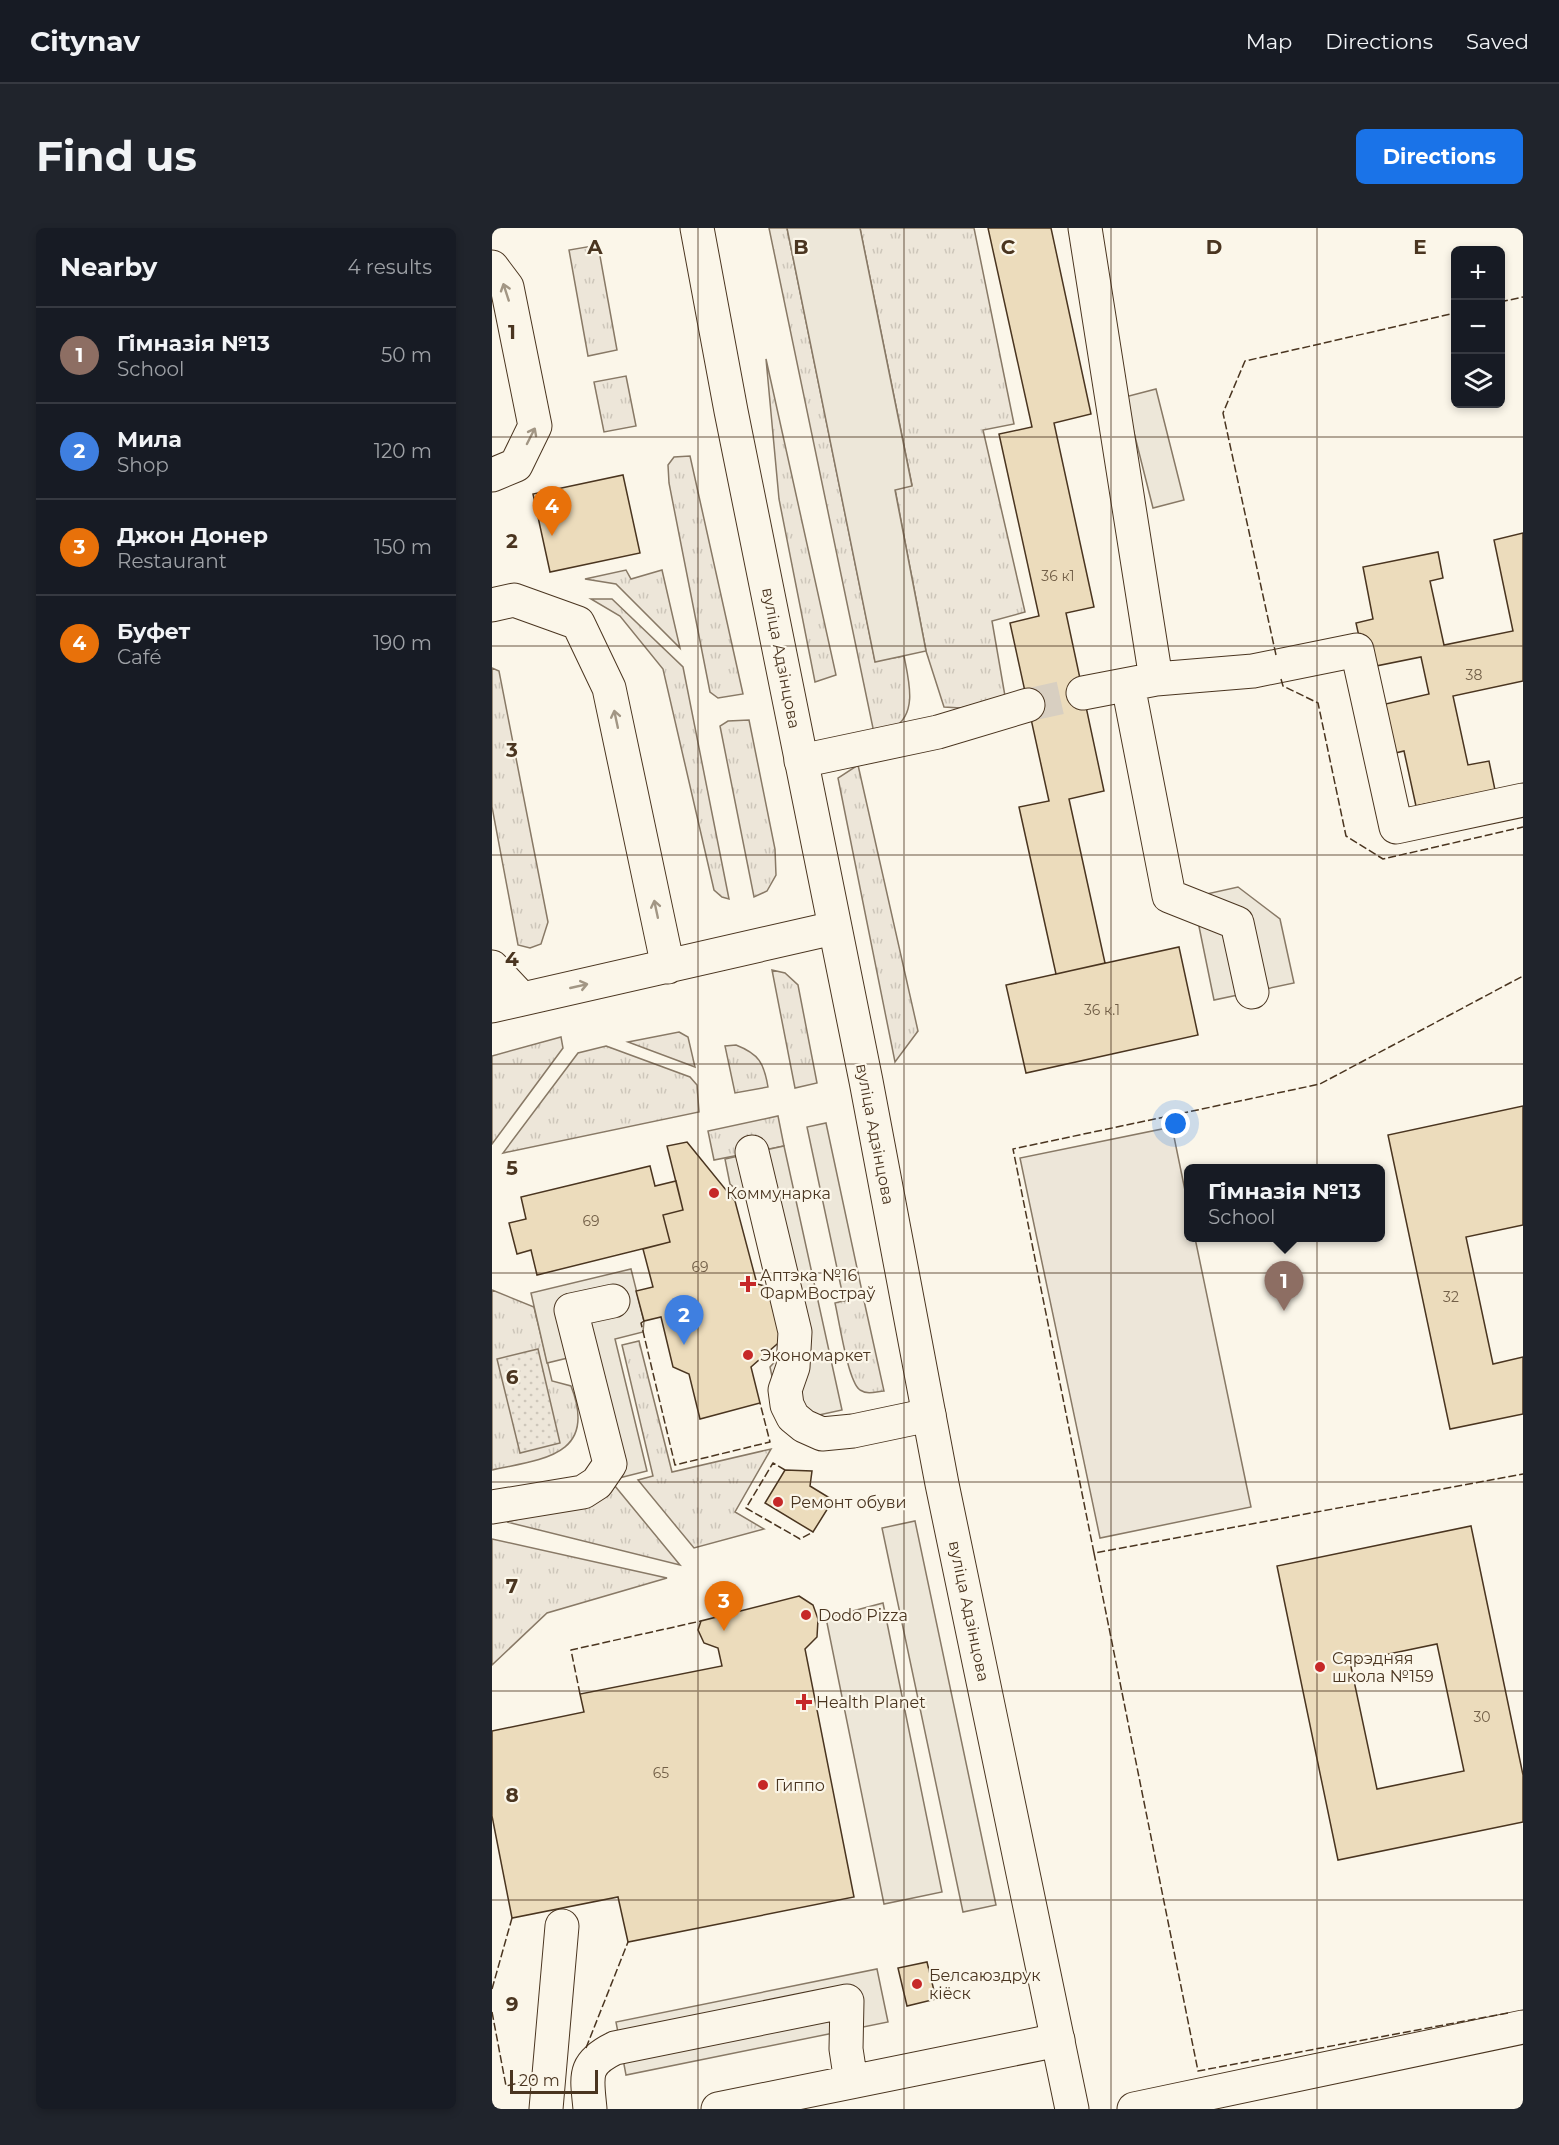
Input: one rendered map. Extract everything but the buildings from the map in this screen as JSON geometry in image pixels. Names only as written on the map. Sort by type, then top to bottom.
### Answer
[{"type":"main road","name":"вуліца Адзінцова","points":[[697,228],[929,1415],[1072,2109]]},
{"type":"main road","points":[[1085,228],[1169,896],[1237,922],[1252,992]]},
{"type":"main road","points":[[492,267],[507,287],[536,426],[516,465],[492,475]]},
{"type":"main road","points":[[492,605],[514,600],[578,623],[609,688],[668,967]]},
{"type":"main road","points":[[1083,693],[1142,682],[1253,671],[1357,650],[1396,827],[1523,800]]},
{"type":"main road","points":[[801,761],[938,732],[1028,705]]},
{"type":"main road","points":[[492,968],[507,1002],[834,928]]},
{"type":"main road","points":[[752,1152],[795,1332],[793,1367],[785,1390],[787,1405],[793,1417],[804,1426],[822,1434],[854,1431],[929,1415]]},
{"type":"main road","points":[[492,1507],[583,1492],[597,1483],[610,1464],[571,1310],[613,1301]]},
{"type":"main road","points":[[546,2109],[562,1926]]},
{"type":"main road","points":[[590,2109],[588,2072],[595,2058],[615,2048],[847,2001],[846,2049],[851,2082]]},
{"type":"main road","points":[[1134,2109],[1523,2027]]},
{"type":"main road","points":[[717,2109],[1058,2040]]},
{"type":"green space","points":[[769,228],[787,228],[875,661],[904,656],[910,695],[906,714],[893,728],[874,733]]},
{"type":"green space","points":[[860,228],[974,228],[1014,424],[983,430],[1025,612],[992,621],[1005,696],[961,708],[944,707],[926,651],[895,489],[912,485]]},
{"type":"green space","points":[[598,245],[617,350],[588,356],[569,250]]},
{"type":"green space","points":[[766,359],[836,675],[815,682],[779,499]]},
{"type":"green space","points":[[626,376],[636,426],[604,432],[594,382]]},
{"type":"green space","points":[[690,456],[743,694],[718,698],[710,692],[669,483],[668,465],[674,457]]},
{"type":"green space","points":[[626,570],[631,579],[662,570],[680,648],[616,584],[585,579]]},
{"type":"green space","points":[[591,599],[612,599],[683,667],[729,899],[722,897],[714,890],[663,669],[620,616]]},
{"type":"green space","points":[[492,668],[499,671],[548,922],[541,944],[530,948],[518,945],[492,807]]},
{"type":"green space","points":[[749,720],[775,849],[776,875],[767,891],[754,897],[720,726],[728,721]]},
{"type":"green space","points":[[858,765],[918,1031],[895,1062],[838,778]]},
{"type":"green space","points":[[772,970],[785,973],[798,985],[817,1083],[795,1088]]},
{"type":"green space","points":[[679,1032],[688,1037],[695,1067],[628,1042]]},
{"type":"green space","points":[[561,1037],[563,1048],[492,1144],[492,1056]]},
{"type":"green space","points":[[736,1045],[759,1060],[765,1072],[768,1087],[735,1093],[725,1046]]},
{"type":"green space","points":[[606,1046],[690,1077],[697,1085],[699,1112],[503,1153],[578,1053]]},
{"type":"green space","points":[[778,1116],[784,1146],[714,1160],[708,1131]]},
{"type":"green space","points":[[1172,1127],[1184,1186],[1184,1242],[1196,1242],[1251,1507],[1100,1538],[1020,1158]]},
{"type":"green space","points":[[492,1290],[534,1307],[552,1381],[571,1386],[577,1409],[577,1427],[572,1440],[561,1450],[530,1462],[492,1470]]},
{"type":"green space","points":[[863,1296],[884,1391],[869,1393],[860,1390],[852,1375],[845,1350],[835,1303]]},
{"type":"green space","points":[[639,1341],[672,1472],[771,1449],[735,1512],[764,1529],[694,1548],[638,1480],[653,1476],[622,1345]]},
{"type":"green space","points":[[538,1349],[560,1443],[520,1453],[497,1359]]},
{"type":"green space","points":[[610,1480],[680,1565],[507,1522],[596,1500]]},
{"type":"green space","points":[[492,1539],[667,1578],[547,1613],[492,1665]]},
{"type":"shaded area","points":[[787,228],[860,228],[912,486],[895,490],[926,651],[875,662]]},
{"type":"shaded area","points":[[1156,389],[1184,500],[1153,508],[1125,397]]},
{"type":"shaded area","points":[[1238,887],[1280,919],[1294,983],[1214,1000],[1193,897]]},
{"type":"shaded area","points":[[826,1123],[863,1296],[844,1301],[807,1127]]},
{"type":"shaded area","points":[[784,1146],[842,1410],[782,1423],[770,1367],[789,1346],[754,1205],[730,1184],[725,1159]]},
{"type":"shaded area","points":[[631,1269],[644,1321],[643,1332],[615,1339],[647,1471],[607,1481],[576,1356],[547,1363],[531,1293]]},
{"type":"shaded area","points":[[915,1521],[996,1905],[963,1912],[882,1528]]},
{"type":"shaded area","points":[[883,1603],[942,1892],[884,1904],[826,1618]]},
{"type":"shaded area","points":[[877,1969],[888,2022],[626,2075],[616,2022]]},
{"type":"tunnel","points":[[1028,705],[1083,693]]},
{"type":"fence","points":[[1505,301],[1523,297]]},
{"type":"fence","points":[[1276,655],[1223,413],[1245,361],[1451,314]]},
{"type":"fence","points":[[1281,679],[1283,686],[1318,703],[1346,836],[1383,859],[1523,827]]},
{"type":"fence","points":[[1094,1553],[1013,1149],[1320,1084],[1523,976]]},
{"type":"fence","points":[[644,1321],[641,1323],[675,1465],[770,1442],[760,1403]]},
{"type":"fence","points":[[785,1470],[773,1463],[746,1508],[800,1539],[813,1532]]},
{"type":"fence","points":[[1508,2013],[1198,2071],[1094,1553],[1523,1474]]},
{"type":"fence","points":[[580,1694],[571,1650],[701,1621]]},
{"type":"fence","points":[[492,1989],[512,1918]]},
{"type":"fence","points":[[586,2048],[628,1942]]},
{"type":"fence","points":[[492,2012],[506,2086],[535,2079]]},
{"type":"place","name":"Буфет","points":[[552,536]]},
{"type":"place","name":"Коммунарка","points":[[714,1193]]},
{"type":"place","name":"Аптэка №16 ФармВостраў","points":[[748,1284]]},
{"type":"place","name":"Гімназія №13","points":[[1284,1311]]},
{"type":"place","name":"Мила","points":[[684,1345]]},
{"type":"place","name":"Экономаркет","points":[[748,1355]]},
{"type":"place","name":"Ремонт обуви","points":[[778,1502]]},
{"type":"place","name":"Dodo Pizza","points":[[806,1615]]},
{"type":"place","name":"Джон Донер","points":[[724,1631]]},
{"type":"place","name":"Сярэдняя школа №159","points":[[1320,1667]]},
{"type":"place","name":"Health Planet","points":[[804,1702]]},
{"type":"place","name":"Гиппо","points":[[763,1785]]},
{"type":"place","name":"Белсаюздрук кіёск","points":[[917,1984]]}]
